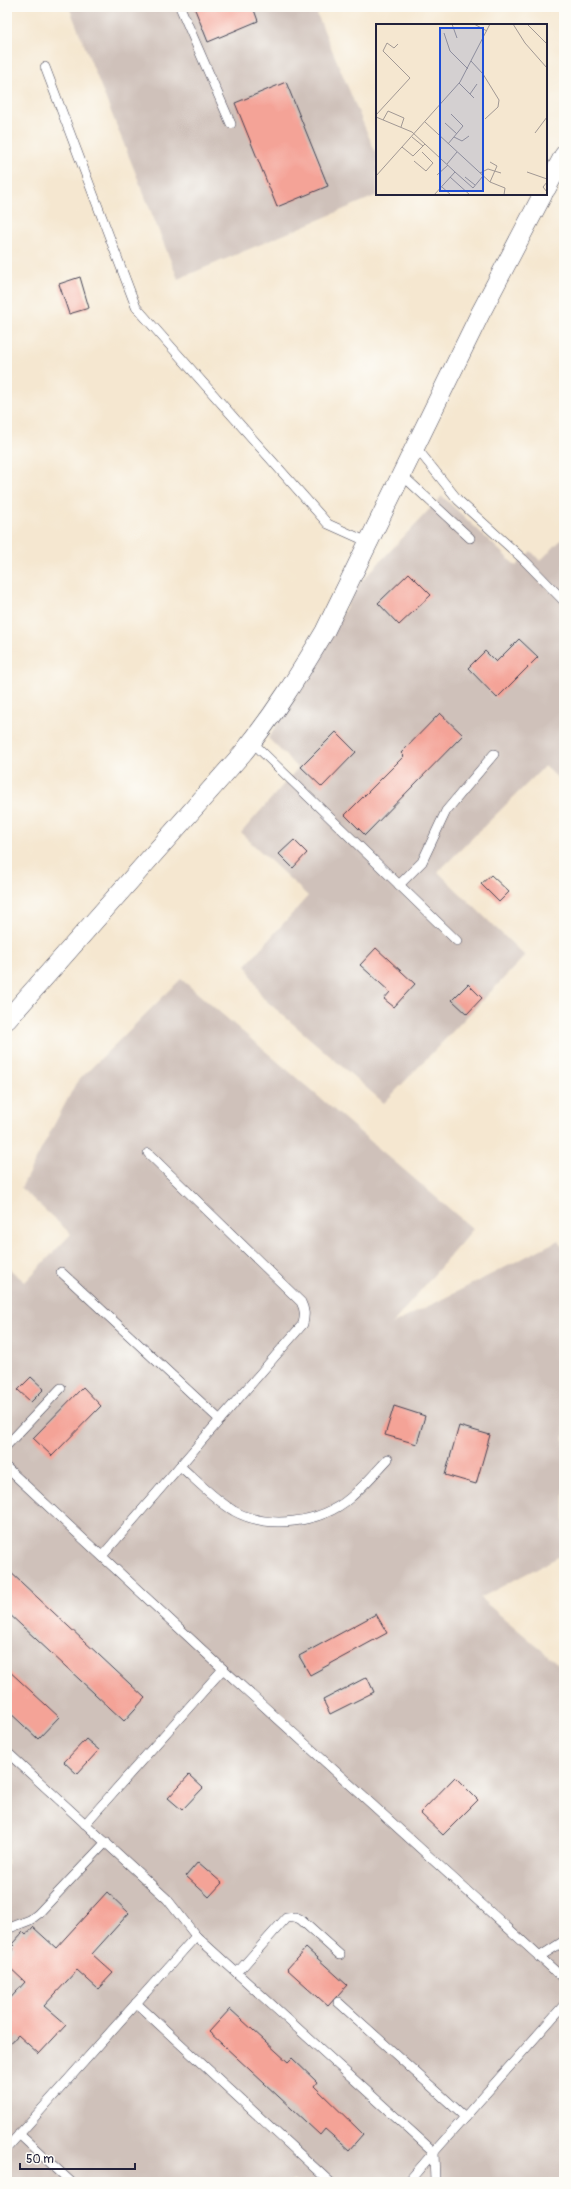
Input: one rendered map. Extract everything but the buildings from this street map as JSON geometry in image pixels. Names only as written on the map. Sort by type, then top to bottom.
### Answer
[{"type":"street","points":[[547,187],[564,155]]},
{"type":"street","points":[[7,1020],[199,804],[252,742],[298,676],[325,630],[480,314],[542,195]]},
{"type":"lane","points":[[180,7],[231,124]]},
{"type":"lane","points":[[45,67],[130,297],[136,307],[328,524],[368,542]]},
{"type":"lane","points":[[415,446],[458,500],[523,560],[564,601]]},
{"type":"lane","points":[[401,474],[470,538]]},
{"type":"lane","points":[[252,742],[457,941]]},
{"type":"lane","points":[[399,885],[422,862],[446,812],[494,754]]},
{"type":"lane","points":[[102,1556],[302,1324],[304,1310],[301,1302],[148,1153]]},
{"type":"lane","points":[[61,1272],[220,1420]]},
{"type":"lane","points":[[7,1445],[61,1388]]},
{"type":"lane","points":[[180,1466],[220,1501],[235,1511],[251,1518],[272,1521],[290,1521],[310,1518],[340,1505],[349,1499],[388,1459]]},
{"type":"lane","points":[[7,1468],[223,1669],[564,1979]]},
{"type":"lane","points":[[85,1824],[223,1669]]},
{"type":"lane","points":[[7,1752],[167,1898],[196,1936],[434,2152],[435,2182]]},
{"type":"lane","points":[[7,1929],[30,1920],[38,1914],[106,1842]]},
{"type":"lane","points":[[237,1973],[286,1918],[291,1916],[300,1919],[340,1955]]},
{"type":"lane","points":[[7,2148],[196,1936]]},
{"type":"lane","points":[[539,1957],[564,1941]]},
{"type":"lane","points":[[338,2002],[465,2117]]},
{"type":"lane","points":[[136,2003],[330,2182]]},
{"type":"lane","points":[[408,2182],[564,2005]]},
{"type":"lane","points":[[19,2134],[71,2182]]},
{"type":"shaded area","points":[[69,7],[314,7],[376,154],[376,195],[378,195],[178,279]]},
{"type":"shaded area","points":[[442,496],[516,566],[531,551],[540,561],[564,537],[564,784],[545,766],[438,872],[525,956],[384,1103],[262,997],[246,965],[308,896],[241,833],[298,768],[268,738],[299,693],[359,584]]},
{"type":"shaded area","points":[[181,979],[473,1229],[391,1325],[559,1240],[564,1251],[564,1554],[480,1598],[564,1669],[564,2182],[7,2182],[7,1267],[25,1282],[71,1234],[21,1188],[76,1083]]}]
